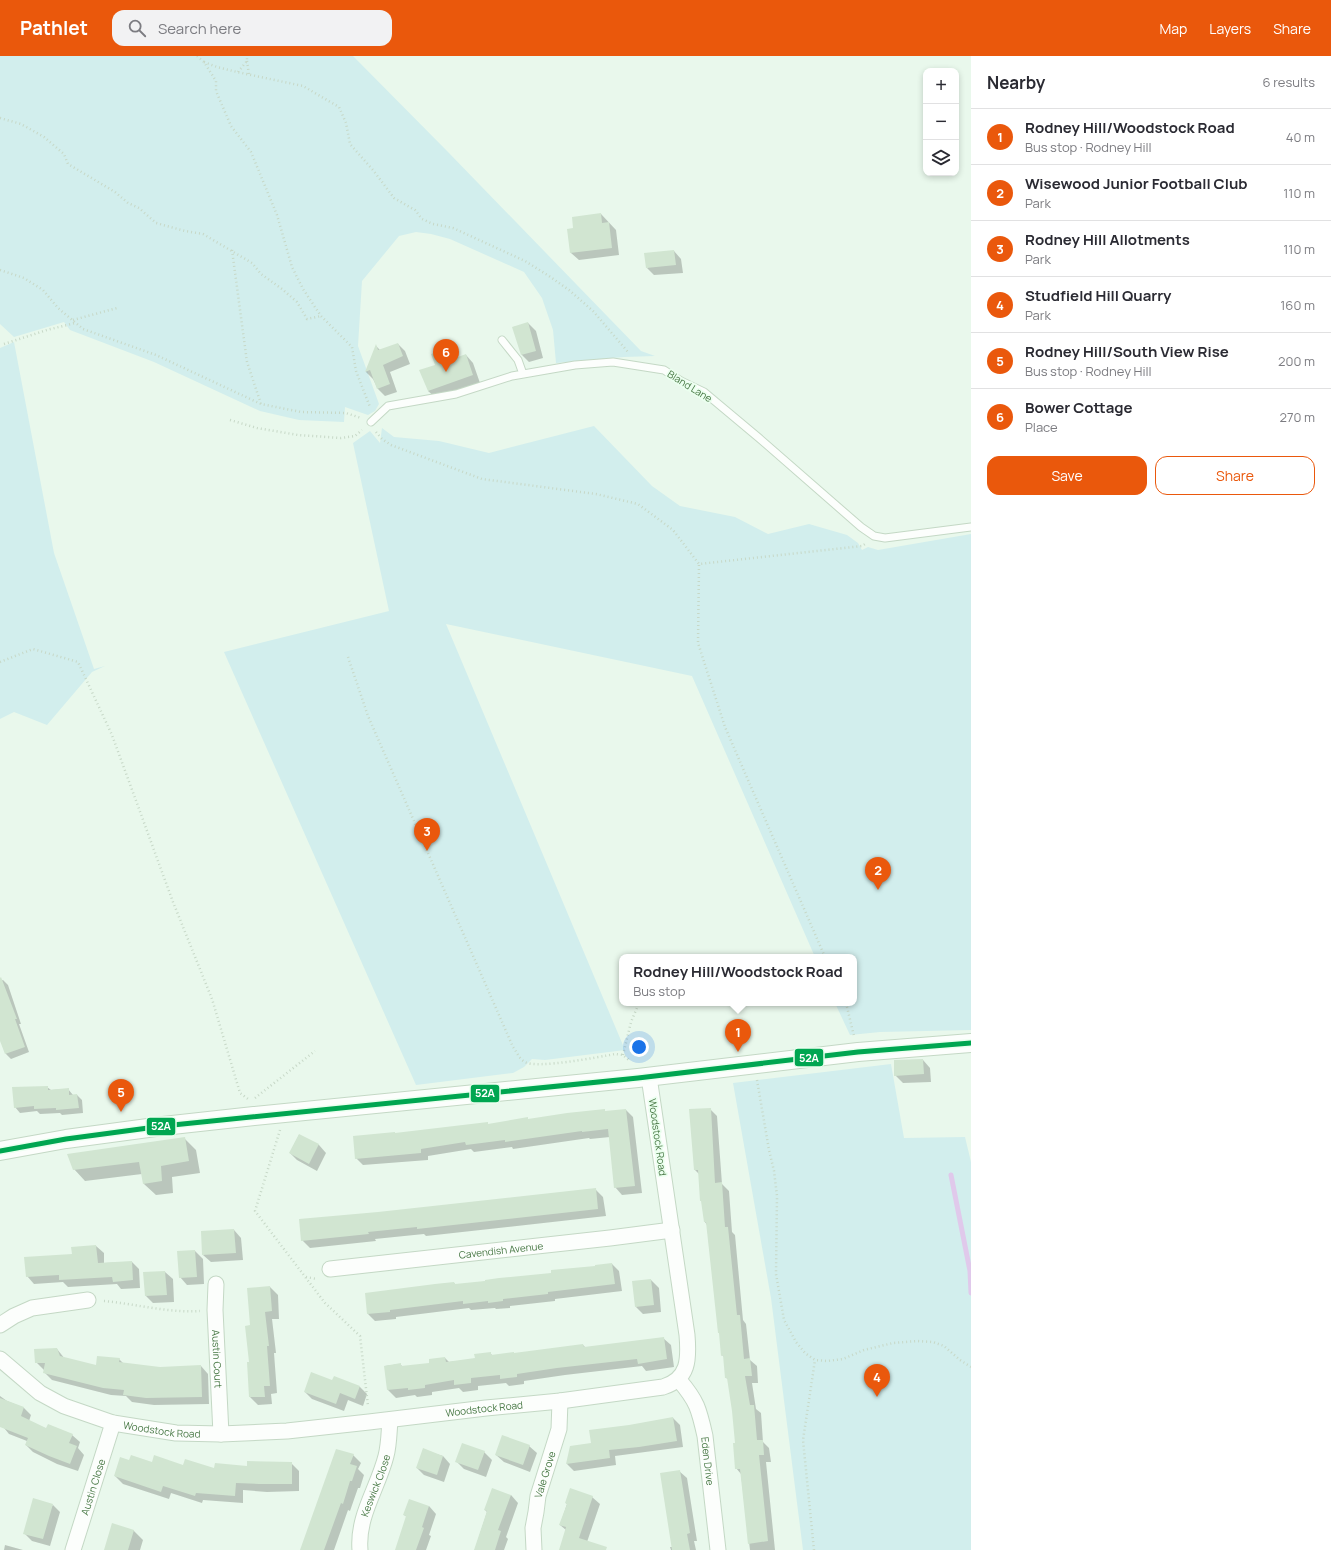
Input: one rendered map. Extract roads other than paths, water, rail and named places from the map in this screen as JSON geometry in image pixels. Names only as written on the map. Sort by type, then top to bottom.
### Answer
[{"type":"street","points":[[0,1151],[66,1139],[286,1112],[643,1077],[858,1052],[971,1043]]},
{"type":"street","name":"Woodstock Road","points":[[0,1359],[40,1393],[64,1406],[113,1423],[176,1433],[221,1434],[287,1431],[560,1401],[663,1387],[679,1380],[685,1368],[688,1353],[687,1335],[672,1230],[643,1077]]},
{"type":"street","name":"Cavendish Avenue","points":[[330,1269],[672,1230]]},
{"type":"street","name":"Austin Court","points":[[216,1284],[215,1310],[221,1434]]},
{"type":"street","points":[[0,1325],[14,1316],[32,1308],[88,1300]]},
{"type":"street","name":"Eden Drive","points":[[679,1380],[698,1406],[705,1436],[718,1550]]},
{"type":"street","name":"Vale Grove","points":[[534,1550],[534,1528],[538,1496],[559,1429],[560,1401]]},
{"type":"street","name":"Keswick Close","points":[[360,1550],[359,1538],[362,1521],[387,1456],[390,1420]]},
{"type":"street","name":"Austin Close","points":[[73,1550],[113,1423]]},
{"type":"lane","points":[[502,340],[518,360],[523,374]]},
{"type":"lane","name":"Bland Lane","points":[[371,422],[388,406],[419,399],[456,394],[512,376],[523,374],[575,365],[613,362],[664,370],[681,381],[704,392],[759,438],[847,516],[874,536],[885,538],[971,527]]},
{"type":"waterway","points":[[951,1175],[970,1271],[971,1293]]},
{"type":"place","name":"Bower Cottage","points":[[446,372]]},
{"type":"place","name":"Rodney Hill Allotments","points":[[427,851]]},
{"type":"place","name":"Wisewood Junior Football Club","points":[[878,890]]},
{"type":"place","name":"Rodney Hill/Woodstock Road","points":[[738,1052]]},
{"type":"place","name":"Rodney Hill/South View Rise","points":[[121,1112]]},
{"type":"place","name":"Studfield Hill Quarry","points":[[877,1397]]}]
